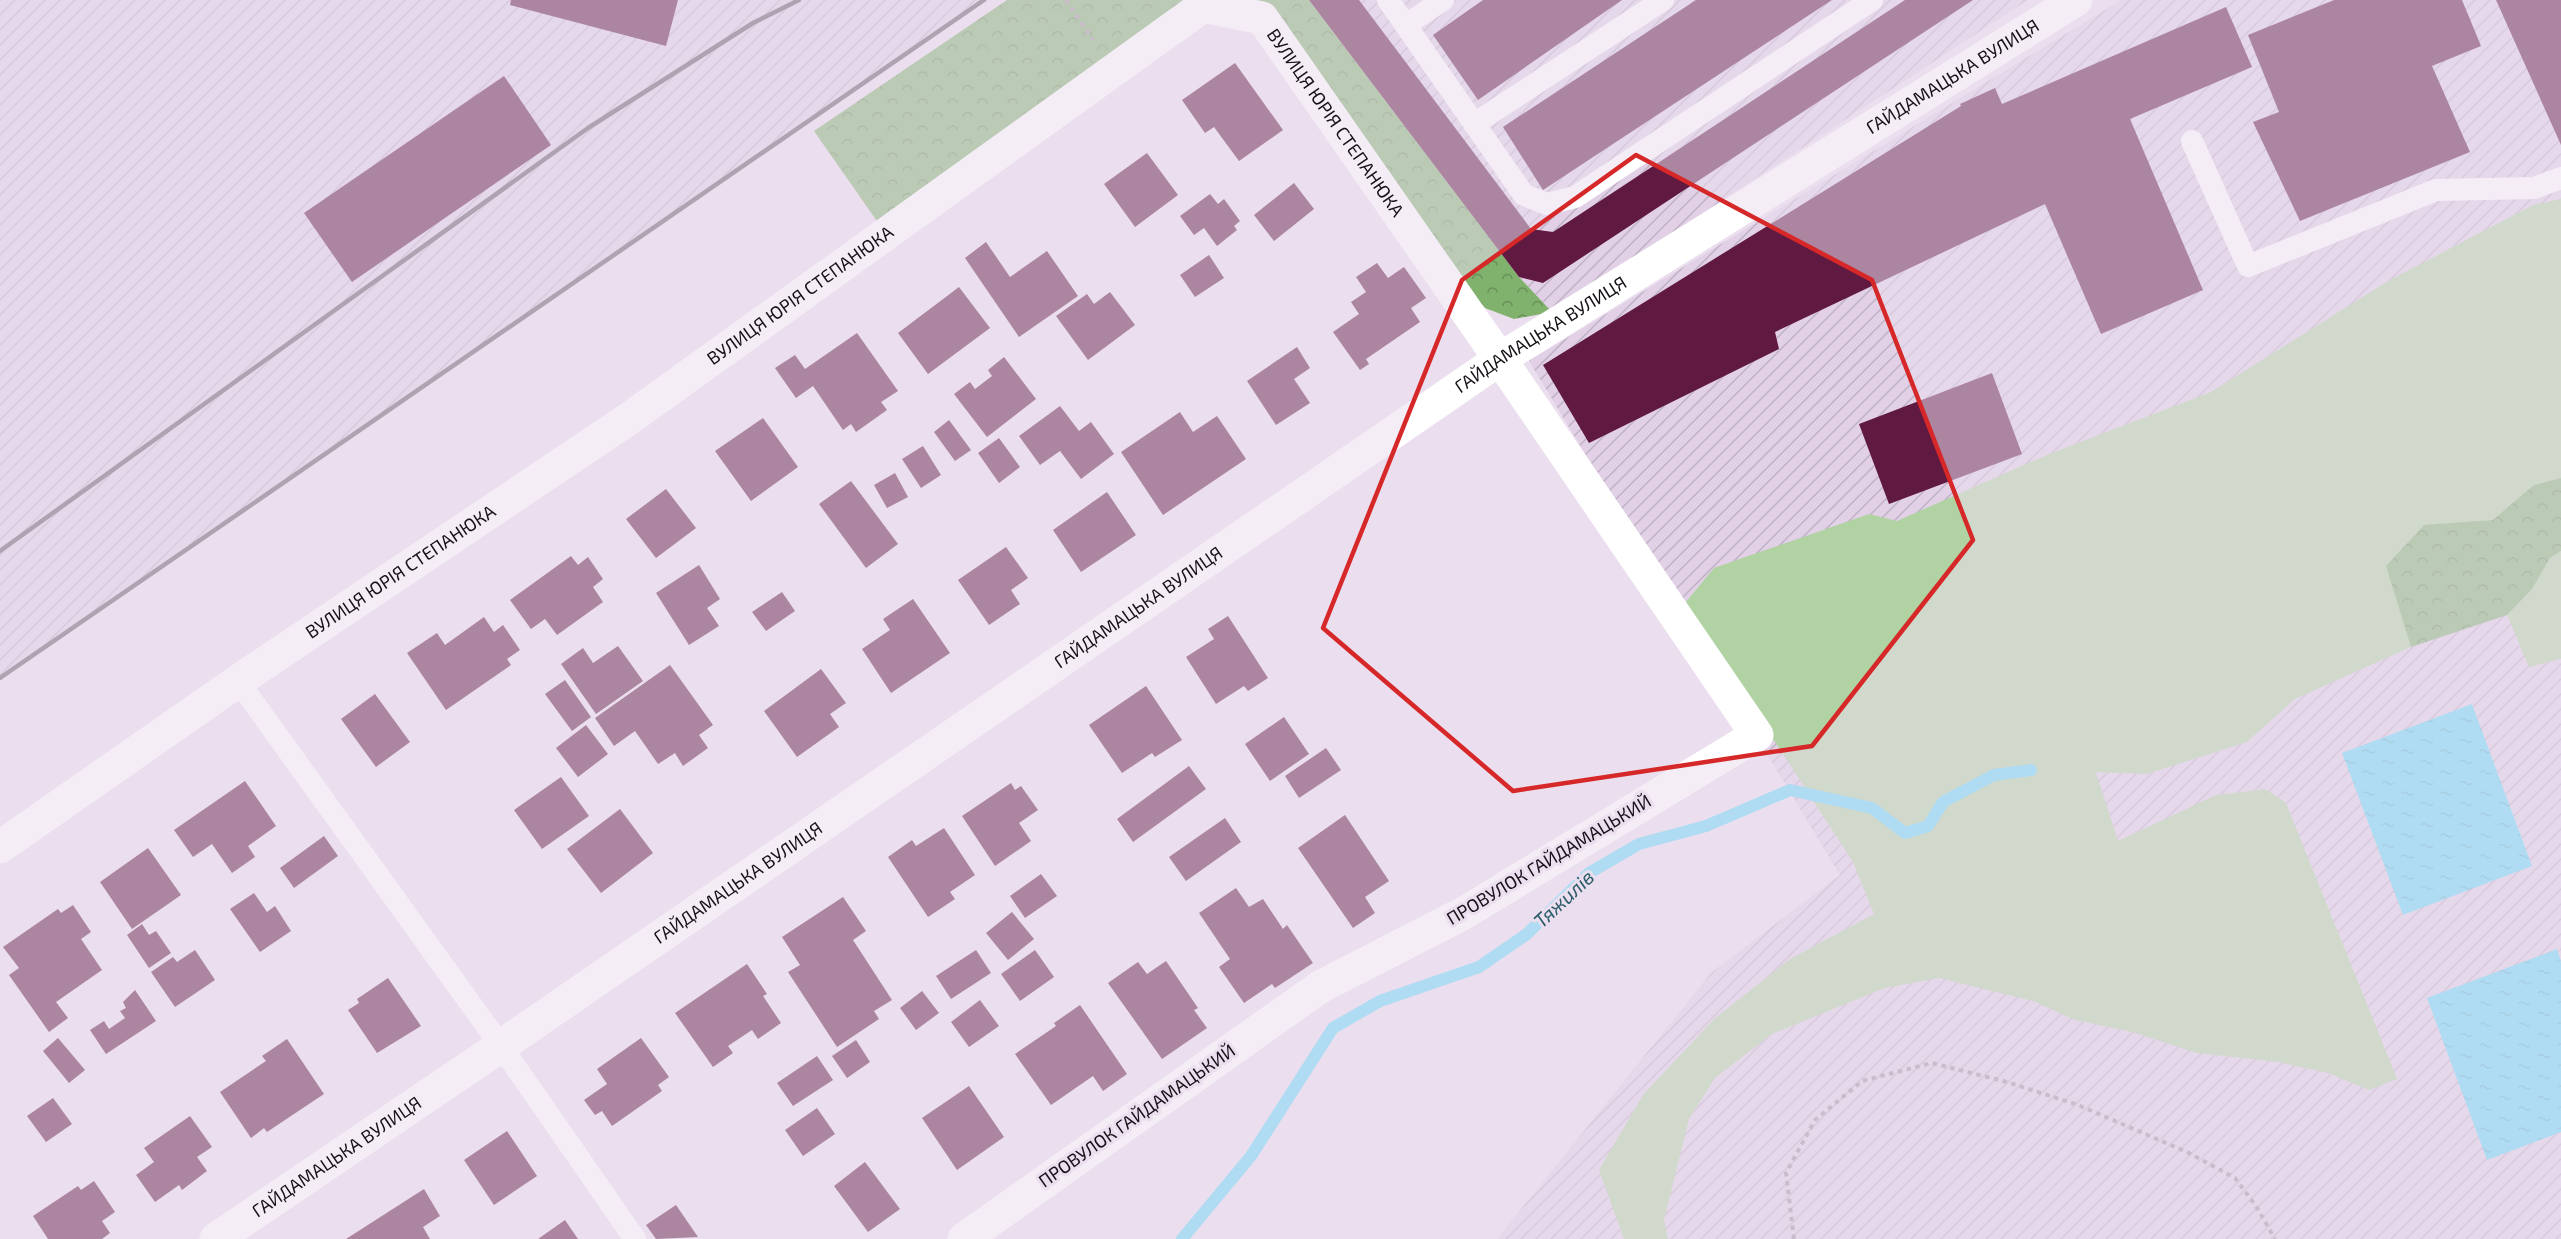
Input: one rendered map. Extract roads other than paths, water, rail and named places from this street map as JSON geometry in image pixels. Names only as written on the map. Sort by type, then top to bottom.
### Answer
[{"type":"street","name":"ГАЙДАМАЦЬКА ВУЛИЦЯ","points":[[216,1239],[501,1046],[1500,359],[2076,0]]},
{"type":"street","name":"ВУЛИЦЯ ЮРІЯ СТЕПАНЮКА","points":[[0,847],[238,681],[630,418],[1203,6],[1262,18],[1500,359]]},
{"type":"street","name":"ПРОВУЛОК ГАЙДАМАЦЬКИЙ","points":[[964,1239],[1320,987],[1464,913],[1756,735],[1500,359]]},
{"type":"lane","points":[[1388,0],[1524,195],[1547,204],[1575,197],[1872,0]]},
{"type":"lane","points":[[1406,25],[1443,0]]},
{"type":"lane","points":[[1474,124],[1663,0]]},
{"type":"lane","points":[[2192,141],[2248,266],[2436,190],[2534,188],[2561,178]]},
{"type":"lane","points":[[238,681],[501,1046],[635,1239]]},
{"type":"water","points":[[2472,704],[2532,866],[2403,915],[2342,753]]},
{"type":"water","points":[[2557,949],[2561,961],[2561,1132],[2487,1160],[2427,998]]},
{"type":"waterway","name":"Тяжилів","points":[[1182,1239],[1251,1156],[1333,1028],[1380,1001],[1479,967],[1527,934],[1589,873],[1639,844],[1706,826],[1790,790],[1872,808],[1905,833],[1928,826],[1943,802],[1994,775],[2031,770]]},
{"type":"railway","points":[[0,551],[588,128],[753,23],[799,0]]},
{"type":"railway","points":[[0,678],[984,0]]}]
